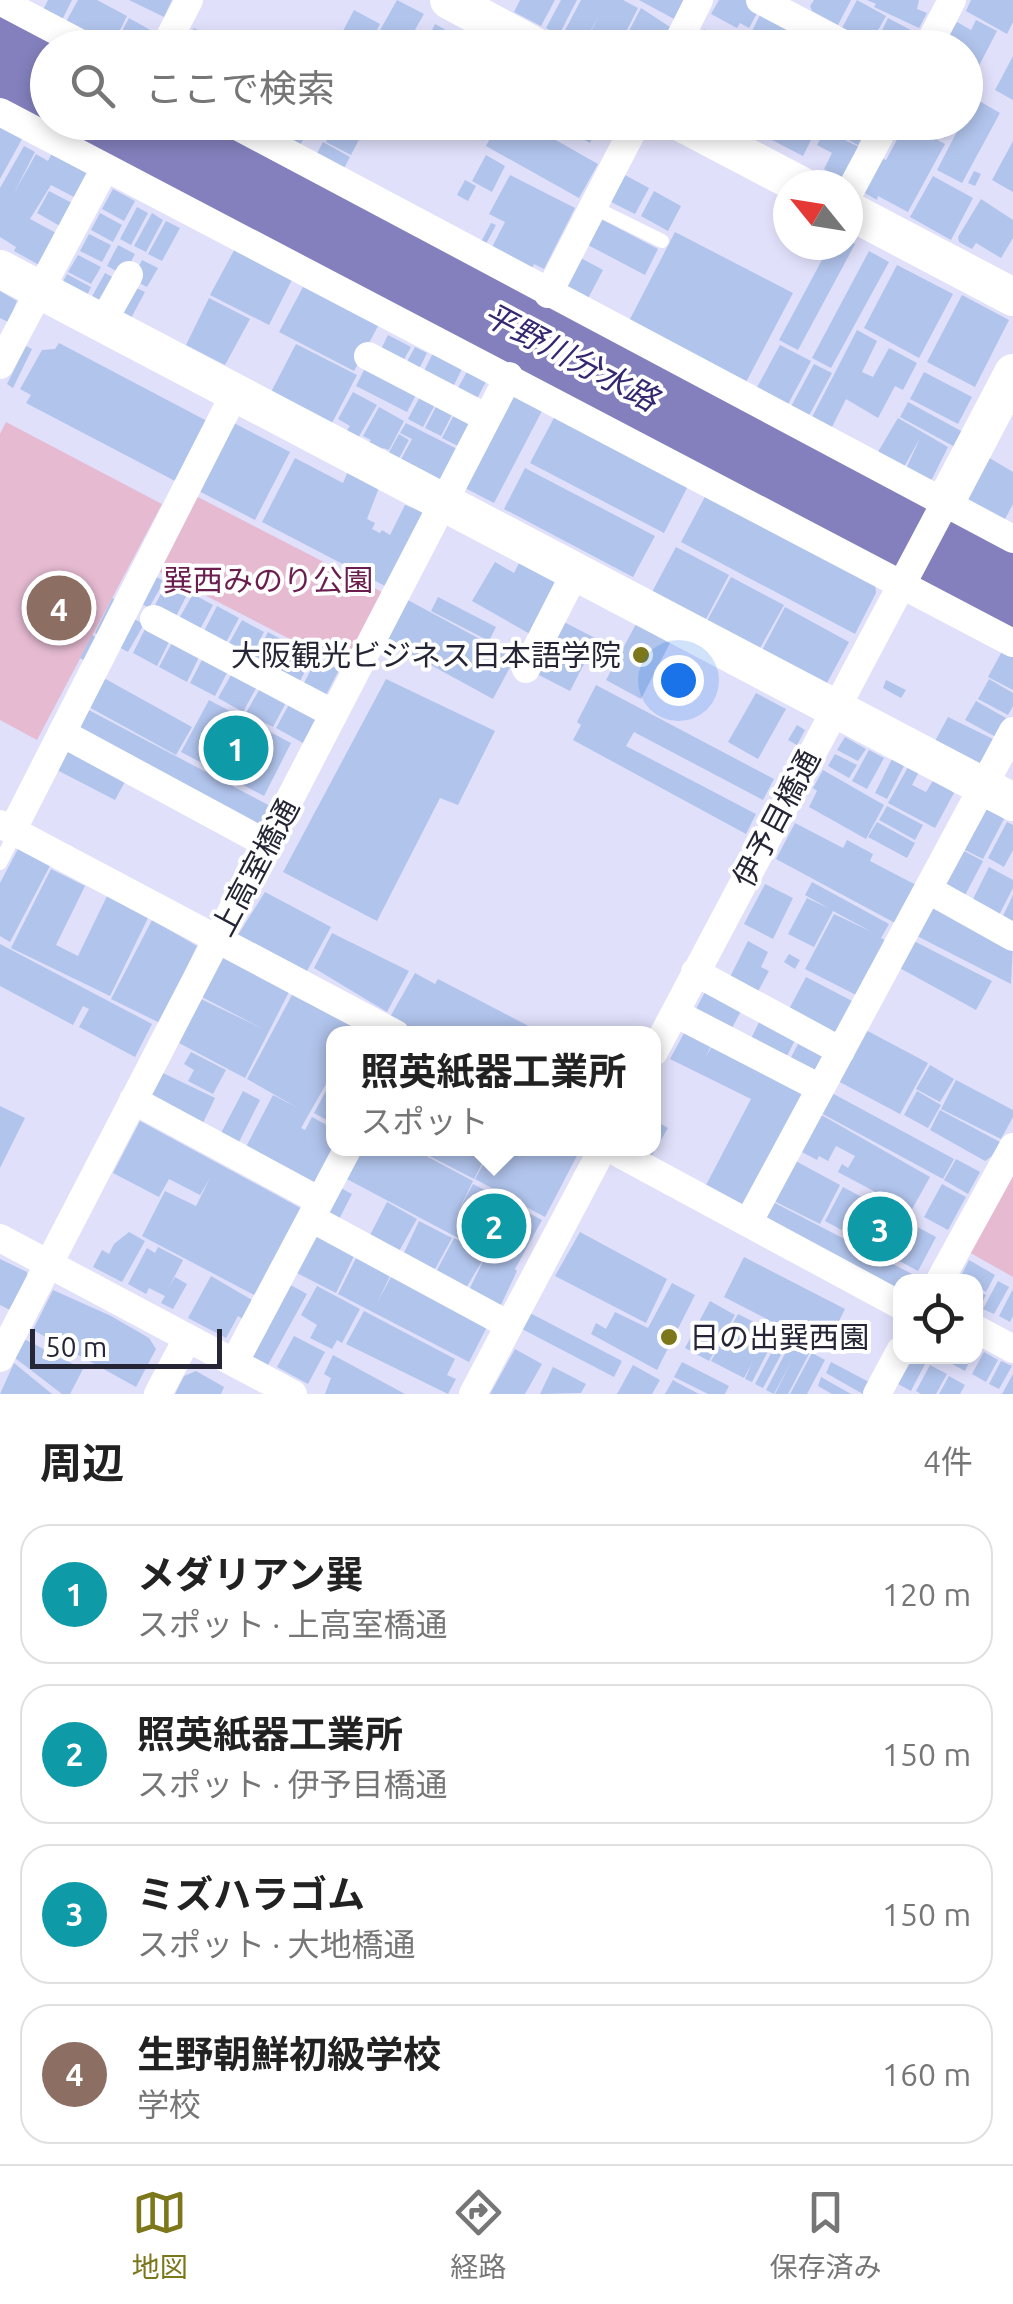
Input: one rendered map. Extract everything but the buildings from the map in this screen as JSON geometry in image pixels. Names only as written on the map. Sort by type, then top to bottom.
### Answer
[{"type":"street","points":[[173,30],[189,0]]},
{"type":"street","points":[[449,0],[505,30]]},
{"type":"street","points":[[684,30],[699,0]]},
{"type":"street","points":[[760,0],[817,30]]},
{"type":"street","points":[[936,30],[952,0]]},
{"type":"street","points":[[0,2],[33,8],[64,30]]},
{"type":"street","points":[[0,112],[30,128]]},
{"type":"street","points":[[52,140],[1013,643]]},
{"type":"street","points":[[263,140],[1013,540]]},
{"type":"street","points":[[548,294],[628,140]]},
{"type":"street","points":[[714,140],[773,171]]},
{"type":"street","points":[[861,170],[877,140]]},
{"type":"street","points":[[0,364],[105,168]]},
{"type":"street","points":[[863,218],[1013,297]]},
{"type":"street","points":[[0,269],[999,794]]},
{"type":"street","points":[[102,324],[129,274]]},
{"type":"street","points":[[368,356],[487,418]]},
{"type":"street","points":[[945,503],[1013,373]]},
{"type":"street","name":"上高室橋通","points":[[0,1358],[509,376]]},
{"type":"street","points":[[236,391],[9,829],[381,1026]]},
{"type":"street","name":"伊予目橋通","points":[[661,1039],[945,503]]},
{"type":"street","points":[[526,669],[576,571]]},
{"type":"street","points":[[154,619],[334,714]]},
{"type":"street","points":[[748,1223],[928,890],[999,794],[1013,731]]},
{"type":"street","points":[[62,733],[267,844]]},
{"type":"street","points":[[928,890],[1013,938]]},
{"type":"street","points":[[695,972],[841,1051]]},
{"type":"street","points":[[675,1013],[820,1088]]},
{"type":"street","points":[[133,1100],[509,1325]]},
{"type":"street","points":[[943,1274],[1013,1147]]},
{"type":"street","points":[[234,1363],[344,1156]]},
{"type":"street","points":[[473,1394],[602,1156]]},
{"type":"street","points":[[621,1156],[893,1301]]},
{"type":"street","points":[[0,1238],[293,1394]]},
{"type":"street","points":[[983,1332],[1013,1349]]},
{"type":"street","points":[[158,1394],[188,1339]]},
{"type":"street","points":[[885,1391],[895,1364]]},
{"type":"lane","points":[[593,207],[662,241]]},
{"type":"lane","points":[[0,863],[9,829]]},
{"type":"green space","points":[[6,422],[162,504],[37,740],[0,720],[0,434]]},
{"type":"green space","name":"巽西みのり公園","points":[[192,494],[382,592],[344,667],[154,569]]},
{"type":"green space","points":[[1013,1168],[1013,1277],[967,1251]]},
{"type":"water","name":"平野川分水路","points":[[0,17],[30,33],[30,114],[0,98]]},
{"type":"water","name":"平野川分水路","points":[[80,140],[233,140],[1013,550],[1013,631]]},
{"type":"place","name":"生野朝鮮初級学校","points":[[59,608]]},
{"type":"place","name":"大阪観光ビジネス日本語学院","points":[[641,655]]},
{"type":"place","name":"メダリアン巽","points":[[236,748]]},
{"type":"place","name":"照英紙器工業所","points":[[494,1226]]},
{"type":"place","name":"ミズハラゴム","points":[[880,1229]]},
{"type":"place","name":"日の出巽西園","points":[[669,1337]]}]
